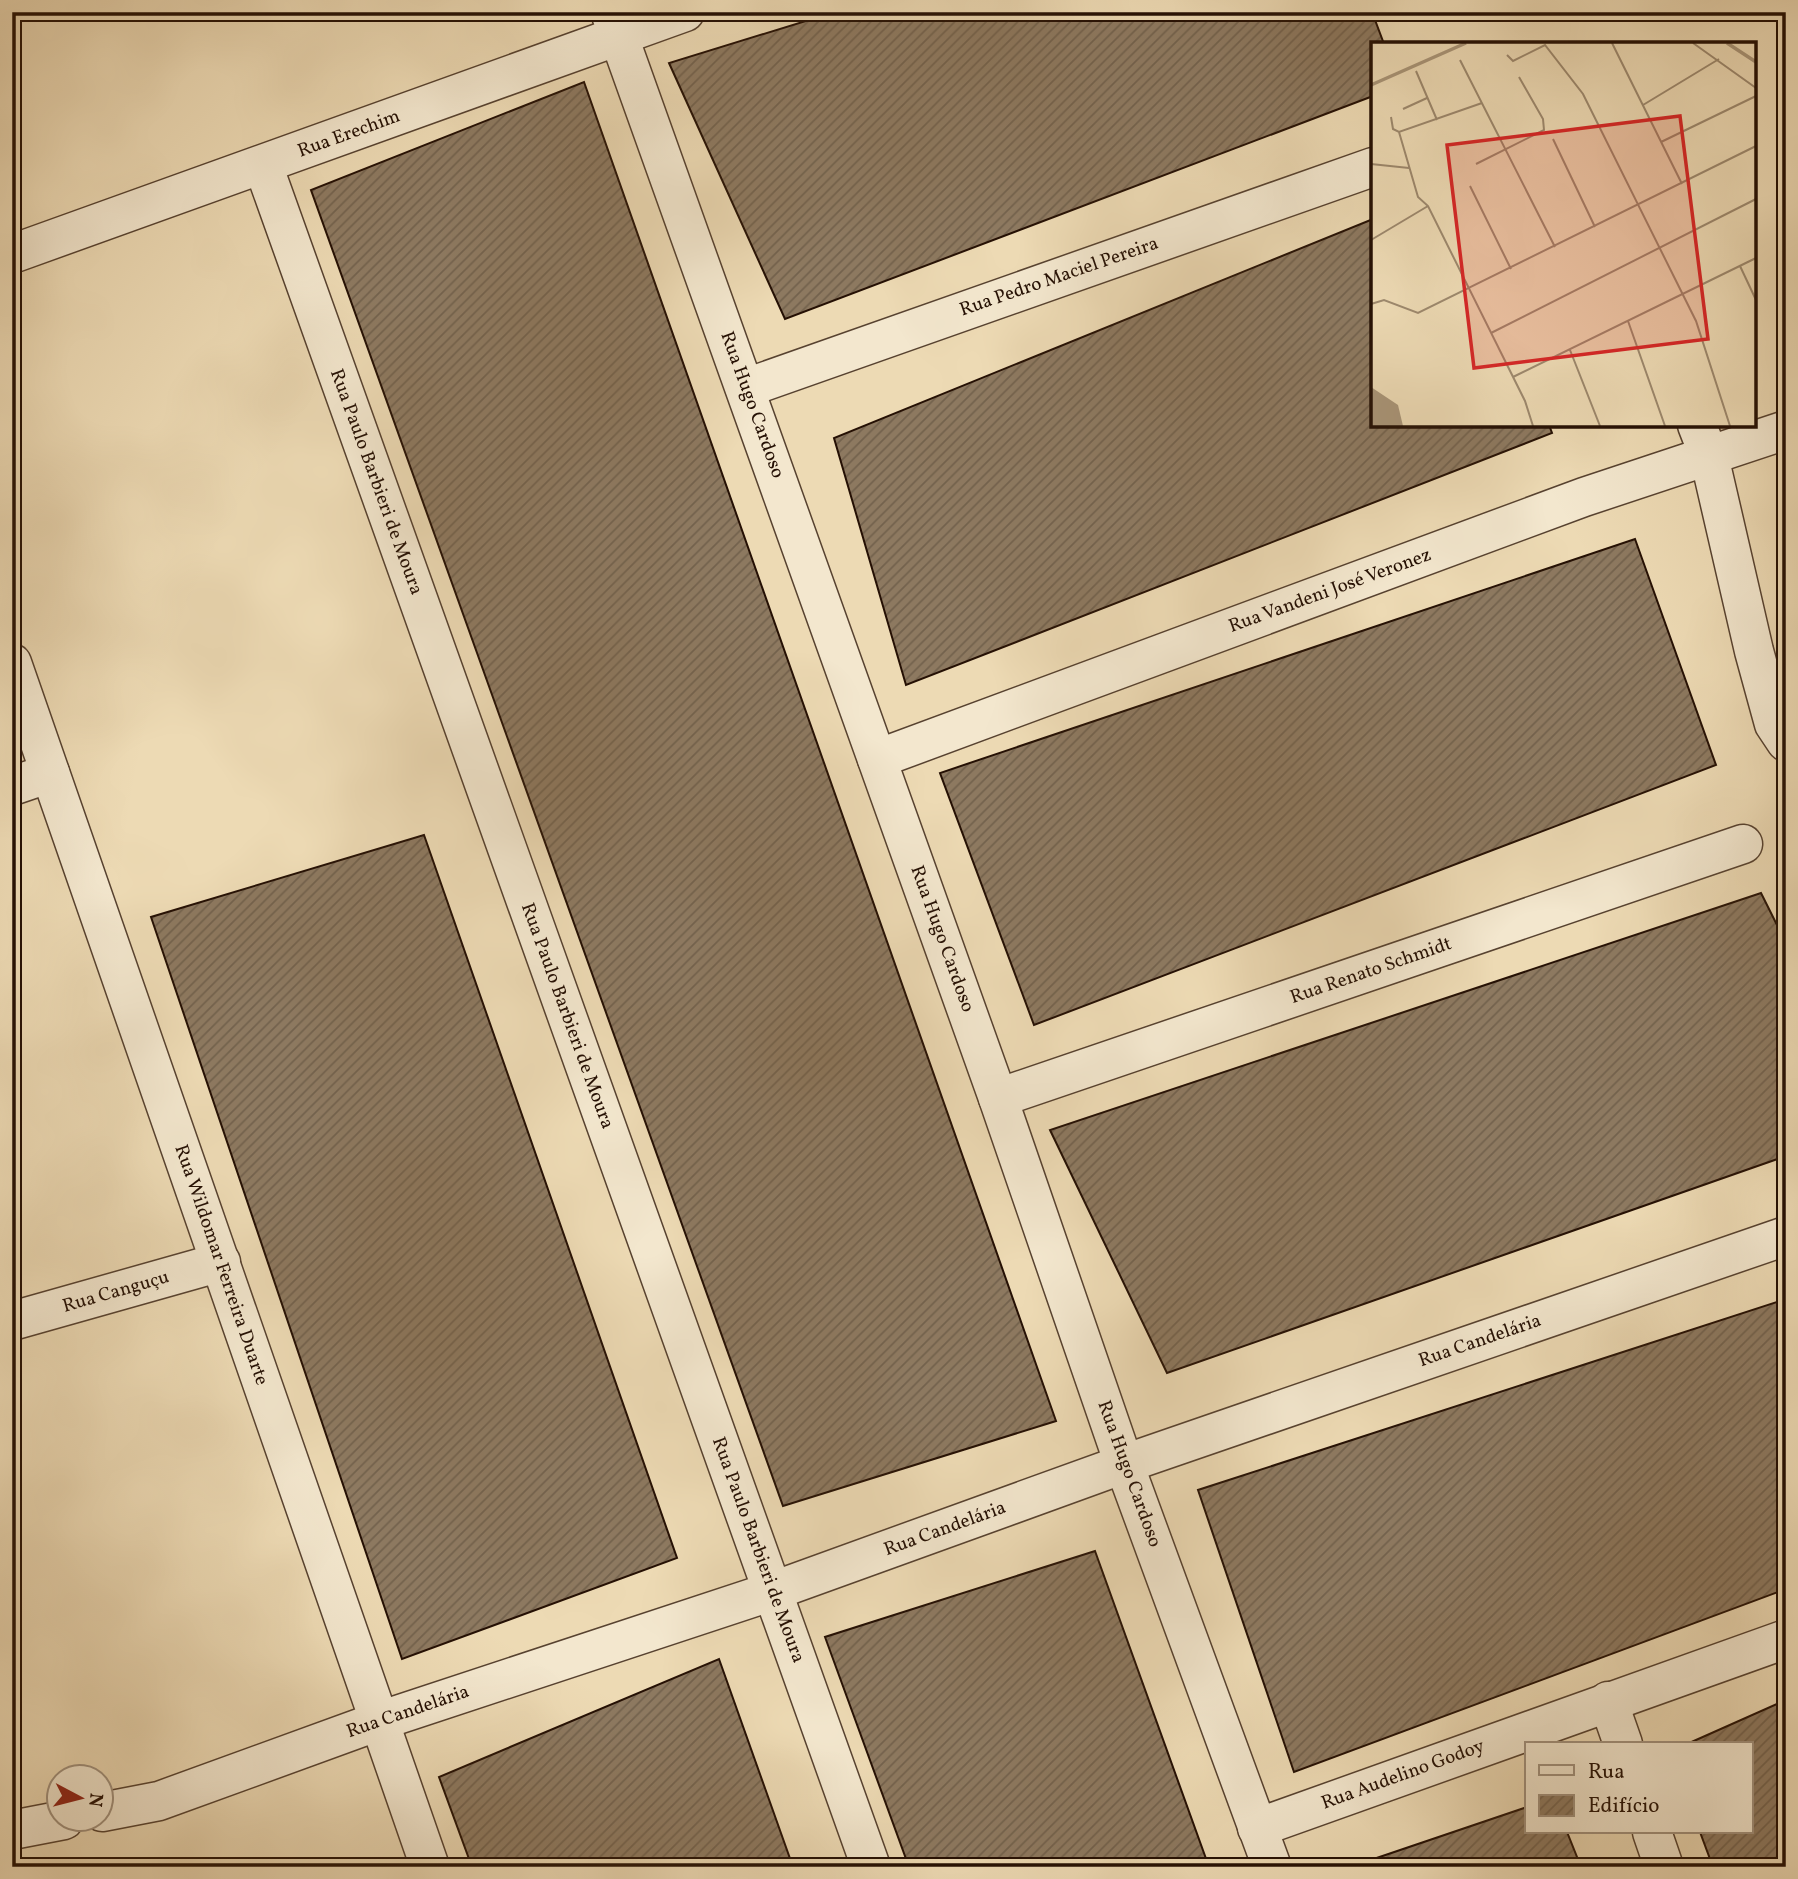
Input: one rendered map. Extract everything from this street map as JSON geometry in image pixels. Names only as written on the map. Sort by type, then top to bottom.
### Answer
[{"type":"street","name":"Rua Erechim","points":[[12,254],[263,165],[614,24],[685,12]]},
{"type":"street","name":"Rua Hugo Cardoso","points":[[614,24],[998,1098],[1124,1464],[1272,1867]]},
{"type":"street","name":"Rua Paulo Barbieri de Moura","points":[[263,165],[871,1867]]},
{"type":"street","name":"Rua Pedro Maciel Pereira","points":[[746,388],[1371,168]]},
{"type":"street","name":"Rua Vandeni José Veronez","points":[[877,759],[1571,502],[1703,440],[1786,430]]},
{"type":"street","points":[[1703,440],[1774,724],[1786,742]]},
{"type":"street","name":"Rua Wildomar Ferreira Duarte","points":[[12,663],[430,1867]]},
{"type":"street","points":[[12,786],[50,772]]},
{"type":"street","name":"Rua Renato Schmidt","points":[[998,1098],[1743,844]]},
{"type":"street","name":"Rua Candelária","points":[[116,1809],[159,1801],[379,1721],[772,1591],[1124,1464],[1786,1236]]},
{"type":"street","name":"Rua Canguçu","points":[[12,1321],[221,1262]]},
{"type":"street","name":"Rua Audelino Godoy","points":[[1257,1828],[1786,1639]]},
{"type":"street","points":[[1608,1701],[1622,1742]]},
{"type":"street","points":[[12,1830],[46,1823]]},
{"type":"street","points":[[1654,1834],[1664,1867]]},
{"type":"building","points":[[835,12],[1372,12],[1383,42],[1371,42],[1371,97],[785,319],[669,63]]},
{"type":"building","points":[[584,82],[1056,1421],[783,1506],[311,190]]},
{"type":"building","points":[[1371,220],[1371,427],[1550,427],[1552,433],[906,685],[834,438]]},
{"type":"building","points":[[1635,539],[1716,765],[1034,1025],[940,773]]},
{"type":"building","points":[[424,835],[677,1558],[402,1659],[151,917]]},
{"type":"building","points":[[1761,893],[1786,943],[1786,1156],[1167,1373],[1050,1130]]},
{"type":"building","points":[[1786,1299],[1786,1589],[1294,1772],[1198,1490]]},
{"type":"building","points":[[1095,1551],[1209,1867],[909,1867],[825,1637]]},
{"type":"building","points":[[719,1659],[793,1867],[472,1867],[439,1777]]},
{"type":"building","points":[[1786,1700],[1786,1867],[1713,1867],[1701,1834],[1752,1834],[1752,1742],[1692,1742]]},
{"type":"building","points":[[1525,1808],[1525,1834],[1568,1834],[1581,1867],[1350,1867]]}]
